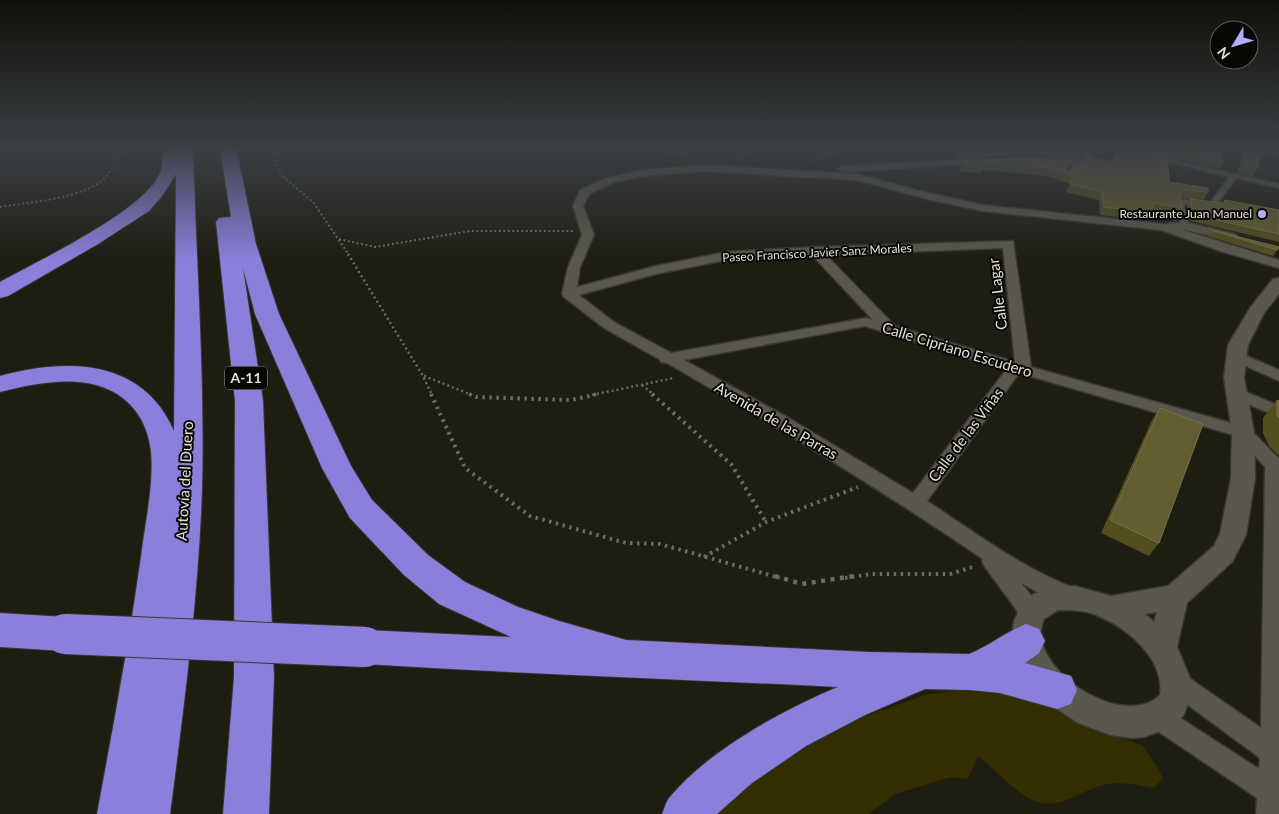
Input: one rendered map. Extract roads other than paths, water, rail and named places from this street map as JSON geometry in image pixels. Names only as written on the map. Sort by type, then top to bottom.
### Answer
[{"type":"highway","points":[[0,291],[118,224],[142,206],[161,185]]},
{"type":"highway","name":"Autovía del Duero","points":[[147,814],[177,611],[186,491],[188,414],[185,185]]},
{"type":"highway","name":"A-11","points":[[222,185],[249,400],[254,677],[246,814]]},
{"type":"highway","points":[[234,185],[246,244],[267,314],[338,468],[361,509],[416,565],[452,593],[524,625],[626,658]]},
{"type":"highway","points":[[0,384],[38,375],[67,372],[98,376],[128,387],[150,410],[164,442],[166,481],[158,553],[140,696],[120,814]]},
{"type":"highway","points":[[970,672],[991,664],[1028,628]]},
{"type":"highway","points":[[0,630],[487,654],[626,658],[923,672],[970,672],[1000,675],[1057,690]]},
{"type":"highway","points":[[685,814],[730,771],[770,742],[813,718],[923,672]]},
{"type":"street","points":[[569,294],[574,268],[588,235],[578,206],[584,192],[600,185]]},
{"type":"street","points":[[883,185],[983,208],[1163,227],[1185,225],[1241,239]]},
{"type":"street","points":[[1185,225],[1182,206],[1184,200],[1216,206],[1214,202],[1227,185]]},
{"type":"street","points":[[1163,227],[1227,249],[1279,264]]},
{"type":"street","name":"Paseo Francisco Javier Sanz Morales","points":[[569,294],[599,284],[656,270],[726,256],[1009,244]]},
{"type":"street","name":"Calle Lagar","points":[[1009,244],[1020,369]]},
{"type":"street","points":[[815,251],[890,330]]},
{"type":"street","points":[[1111,608],[1174,597],[1223,554],[1233,535],[1243,478],[1243,432],[1234,378],[1238,345],[1256,312],[1279,283]]},
{"type":"street","name":"Avenida de las Parras","points":[[569,294],[609,325],[666,359],[781,421],[915,503],[987,555],[1035,580],[1076,598]]},
{"type":"street","name":"Calle Cipriano Escudero","points":[[666,359],[866,322],[1020,369],[1243,432]]},
{"type":"street","points":[[1236,357],[1279,376]]},
{"type":"street","name":"Calle de las Viñas","points":[[915,503],[1020,369]]},
{"type":"street","points":[[1237,392],[1279,412]]},
{"type":"street","points":[[1243,432],[1276,466],[1276,754],[1273,801]]},
{"type":"street","name":"Avenida de las Parras","points":[[987,555],[1021,599],[1028,628]]},
{"type":"street","points":[[1162,649],[1174,597]]},
{"type":"street","points":[[1055,598],[1076,598],[1093,601],[1111,608],[1148,632],[1162,649],[1172,666],[1176,683],[1176,697],[1170,709],[1159,718],[1137,723],[1110,720],[1082,708],[1057,690],[1042,674],[1032,657],[1028,628],[1040,605],[1055,598]]},
{"type":"street","points":[[1176,683],[1276,754]]},
{"type":"street","points":[[1159,718],[1273,801]]},
{"type":"place","name":"Restaurante Juan Manuel","points":[[1262,214]]}]
